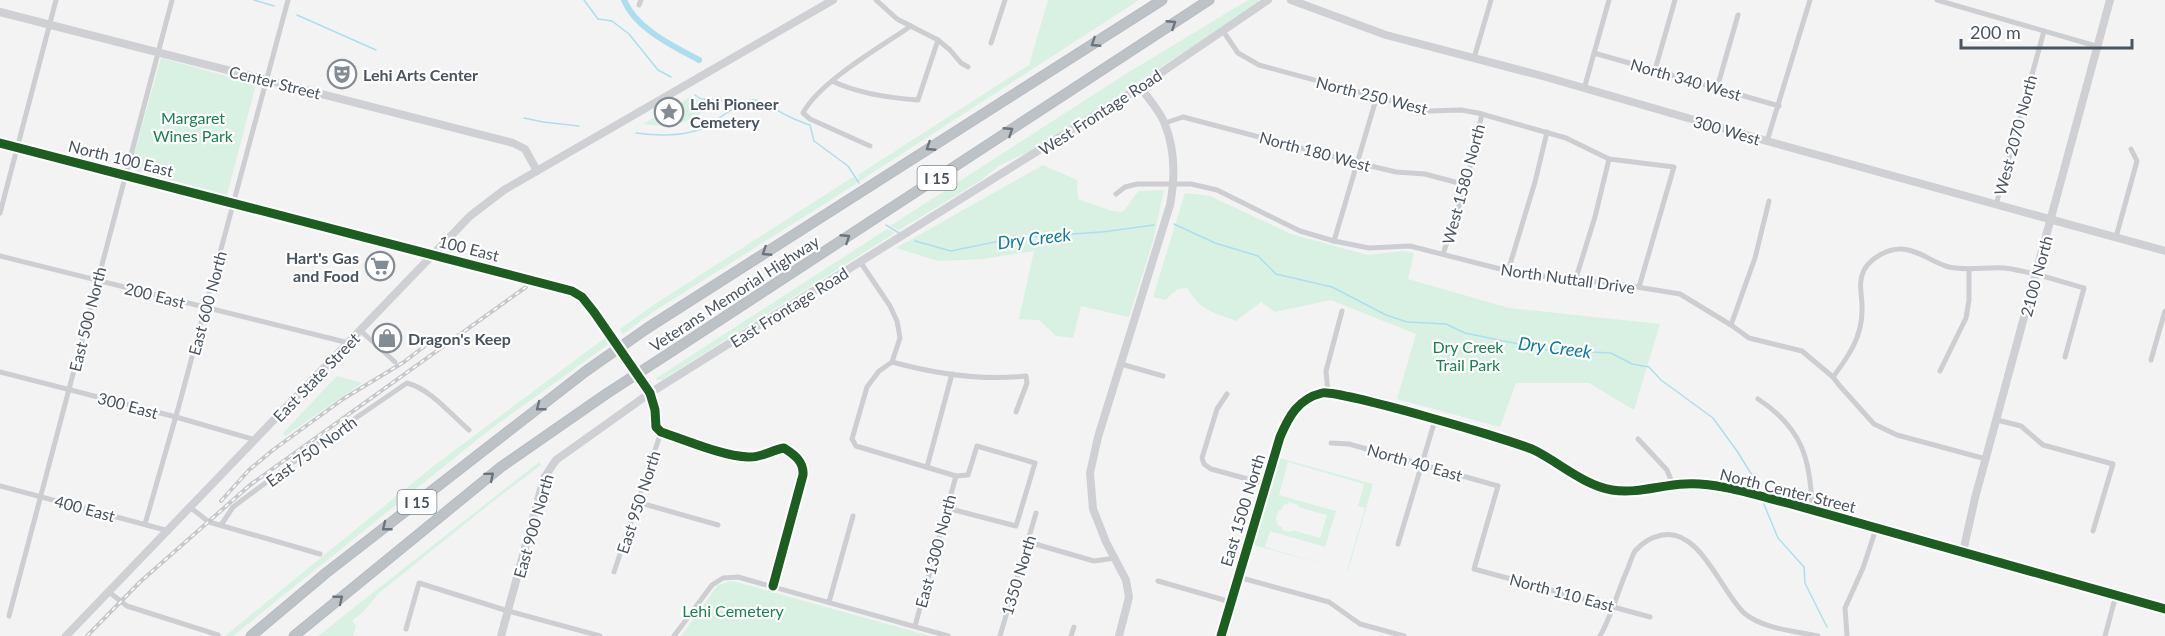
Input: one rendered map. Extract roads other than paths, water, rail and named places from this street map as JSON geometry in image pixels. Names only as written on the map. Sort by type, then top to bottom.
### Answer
[{"type":"highway","name":"Veterans Memorial Highway","points":[[251,636],[326,573],[586,371],[649,327],[1162,0]]},
{"type":"highway","name":"Veterans Memorial Highway","points":[[294,636],[501,466],[606,394],[1209,0]]},
{"type":"street","points":[[0,213],[56,0]]},
{"type":"street","name":"East 500 North","points":[[9,616],[172,0]]},
{"type":"street","name":"East 600 North","points":[[145,524],[288,0]]},
{"type":"street","name":"East State Street","points":[[66,636],[487,201],[832,0]]},
{"type":"street","points":[[876,0],[890,14],[938,40],[968,67]]},
{"type":"street","points":[[991,43],[1005,0]]},
{"type":"street","name":"West Frontage Road","points":[[929,220],[1140,87],[1268,0]]},
{"type":"street","name":"300 West","points":[[1291,0],[1386,35],[2165,251]]},
{"type":"street","points":[[1474,58],[1491,0]]},
{"type":"street","points":[[1584,89],[1609,0]]},
{"type":"street","points":[[1655,70],[1675,0]]},
{"type":"street","points":[[1767,141],[1810,0]]},
{"type":"street","points":[[1937,0],[2096,46]]},
{"type":"street","name":"2100 North","points":[[1963,552],[2110,0]]},
{"type":"street","name":"Center Street","points":[[0,12],[513,143],[525,149],[537,171]]},
{"type":"street","points":[[1717,88],[1738,15]]},
{"type":"street","points":[[870,146],[810,119],[803,112],[807,105],[832,81],[911,26]]},
{"type":"street","name":"North 250 West","points":[[1223,31],[1238,53],[1251,63],[1430,111],[1461,110],[1482,114],[1566,138],[1609,159],[1674,167],[1639,287]]},
{"type":"street","name":"West 2070 North","points":[[1996,205],[2044,31]]},
{"type":"street","points":[[832,81],[885,97],[918,100],[938,40]]},
{"type":"street","name":"North 340 West","points":[[1594,53],[1779,106]]},
{"type":"street","points":[[1119,636],[1129,597],[1126,580],[1106,542],[1093,509],[1090,473],[1098,437],[1170,205],[1173,184],[1173,162],[1165,123],[1140,87]]},
{"type":"street","points":[[1334,241],[1377,96]]},
{"type":"street","name":"West 1580 North","points":[[1443,254],[1466,185],[1482,114]]},
{"type":"street","name":"North 180 West","points":[[1165,123],[1183,117],[1358,163],[1396,172],[1425,174],[1466,185]]},
{"type":"street","points":[[1508,271],[1535,182],[1547,132]]},
{"type":"street","name":"North 100 East","points":[[0,143],[234,202]]},
{"type":"street","points":[[2116,237],[2137,161],[2131,149]]},
{"type":"street","points":[[1575,281],[1595,217],[1609,159]]},
{"type":"street","name":"North Nuttall Drive","points":[[1116,194],[1135,185],[1191,184],[1217,190],[1300,231],[1334,241],[1369,248],[1410,246],[1508,271],[1575,281],[1606,282],[1680,294],[1731,324],[1749,338],[1802,351],[1833,376],[1874,424],[1897,435],[1986,459]]},
{"type":"street","points":[[1731,324],[1755,258],[1769,201]]},
{"type":"street","name":"100 East","points":[[234,202],[572,291],[582,297],[594,312],[650,393]]},
{"type":"street","name":"East Frontage Road","points":[[650,393],[929,220]]},
{"type":"street","points":[[1833,376],[1849,355],[1861,325],[1863,309],[1861,278],[1865,268],[1887,251],[1900,249],[1912,250],[1947,266],[1969,270],[1980,267],[2005,268],[2084,288],[2065,357]]},
{"type":"street","name":"200 East","points":[[0,256],[349,343]]},
{"type":"street","points":[[861,263],[890,306],[897,321],[900,338],[892,362],[879,371],[867,387],[852,439],[856,447],[956,476],[968,475],[977,446],[1035,463],[1016,526],[947,508]]},
{"type":"street","points":[[1940,371],[1966,318],[1970,300],[1969,270]]},
{"type":"street","points":[[2151,360],[2165,310]]},
{"type":"street","points":[[1328,393],[1326,371],[1342,311]]},
{"type":"street","points":[[361,331],[394,362]]},
{"type":"street","points":[[892,362],[921,370],[999,379],[1026,376],[1027,383],[1016,412]]},
{"type":"street","points":[[1121,364],[1163,376]]},
{"type":"street","name":"300 East","points":[[0,372],[256,440]]},
{"type":"street","points":[[927,467],[952,374]]},
{"type":"street","name":"East 750 North","points":[[221,525],[232,507],[321,441],[407,383],[414,385],[444,405],[469,430]]},
{"type":"street","name":"North Center Street","points":[[1306,400],[1323,392],[1352,397],[1510,441],[1536,450],[1571,472],[1611,490],[1653,489],[1686,483],[1709,486],[1812,510],[2165,609]]},
{"type":"street","points":[[650,393],[655,410],[656,427],[661,432],[748,457],[760,456],[784,448],[798,459],[803,468],[803,475],[773,586]]},
{"type":"street","name":"East 900 North","points":[[501,636],[544,478],[550,467],[556,460],[650,393]]},
{"type":"street","points":[[1227,394],[1217,409],[1202,458],[1204,465],[1266,484]]},
{"type":"street","points":[[1758,399],[1777,412],[1793,432],[1802,449],[1809,466],[1812,510]]},
{"type":"street","name":"East 1500 North","points":[[1221,636],[1280,437],[1289,416],[1306,400]]},
{"type":"street","points":[[1398,544],[1435,420]]},
{"type":"street","points":[[1997,420],[2021,426],[2043,445],[2113,464],[2093,531]]},
{"type":"street","name":"East 950 North","points":[[614,572],[661,432]]},
{"type":"street","points":[[1638,439],[1667,470],[1673,485]]},
{"type":"street","name":"North 40 East","points":[[1331,443],[1349,444],[1498,486],[1474,568]]},
{"type":"street","name":"East 1300 North","points":[[915,626],[956,476]]},
{"type":"street","name":"400 East","points":[[0,486],[169,531]]},
{"type":"street","points":[[637,502],[718,525]]},
{"type":"street","points":[[191,508],[204,519],[320,554]]},
{"type":"street","name":"1350 North","points":[[1000,636],[1036,513]]},
{"type":"street","points":[[829,602],[853,516]]},
{"type":"street","points":[[1847,636],[1845,608],[1863,568],[1876,529]]},
{"type":"street","points":[[1600,636],[1636,551],[1651,537],[1666,534],[1685,538],[1698,548],[1712,571],[1744,612],[1755,620],[1818,636]]},
{"type":"street","points":[[1028,542],[1094,561],[1116,558]]},
{"type":"street","name":"North 110 East","points":[[1474,568],[1650,617]]},
{"type":"street","points":[[1238,576],[1329,602],[1360,624],[1404,636]]},
{"type":"street","points":[[674,636],[712,585],[723,578],[738,577],[948,636]]},
{"type":"street","points":[[1158,581],[1231,602]]},
{"type":"street","points":[[406,628],[419,583],[508,611],[600,636]]},
{"type":"street","points":[[109,592],[127,606],[218,635]]},
{"type":"street","points":[[2105,636],[2116,596]]},
{"type":"street","points":[[1071,636],[1074,627]]},
{"type":"waterway","name":"Dry Creek","points":[[254,0],[274,6]]},
{"type":"waterway","points":[[584,0],[598,19],[612,21],[629,34],[658,70],[671,77]]},
{"type":"waterway","points":[[624,0],[637,20],[646,28],[667,43],[699,60]]},
{"type":"waterway","name":"Dry Creek","points":[[297,15],[376,50]]},
{"type":"waterway","points":[[695,95],[701,99],[743,102]]},
{"type":"waterway","name":"Dry Creek","points":[[636,133],[669,135],[693,132],[707,126],[743,103],[759,101],[793,119],[810,125],[814,141],[848,166],[859,183]]},
{"type":"waterway","name":"Dry Creek","points":[[524,118],[579,126]]},
{"type":"waterway","name":"Dry Creek","points":[[1174,224],[1215,243],[1258,256],[1276,274],[1332,287],[1386,315],[1407,322],[1446,324],[1465,333],[1548,350],[1611,353],[1632,364],[1649,367],[1661,380],[1713,418],[1760,488]]},
{"type":"waterway","name":"Dry Creek","points":[[886,225],[899,233]]},
{"type":"waterway","name":"Dry Creek","points":[[915,241],[951,251],[1014,238],[1102,232],[1154,225]]},
{"type":"waterway","name":"Dry Creek","points":[[1763,502],[1778,538],[1804,567],[1805,583],[1827,627]]},
{"type":"railway","points":[[87,636],[140,582],[250,485],[526,287]]},
{"type":"railway","points":[[221,501],[249,470],[273,450],[343,399],[404,362],[435,338]]},
{"type":"place","name":"Lehi Arts Center","points":[[342,74]]},
{"type":"place","name":"Lehi Pioneer Cemetery","points":[[669,112]]},
{"type":"place","name":"Hart's Gas and Food","points":[[380,266]]},
{"type":"place","name":"Dragon's Keep","points":[[387,338]]},
{"type":"park label","name":"Margaret Wines Park","points":[[193,126]]},
{"type":"park label","name":"Dry Creek Trail Park","points":[[1468,355]]},
{"type":"park label","name":"Lehi Cemetery","points":[[733,610]]}]
